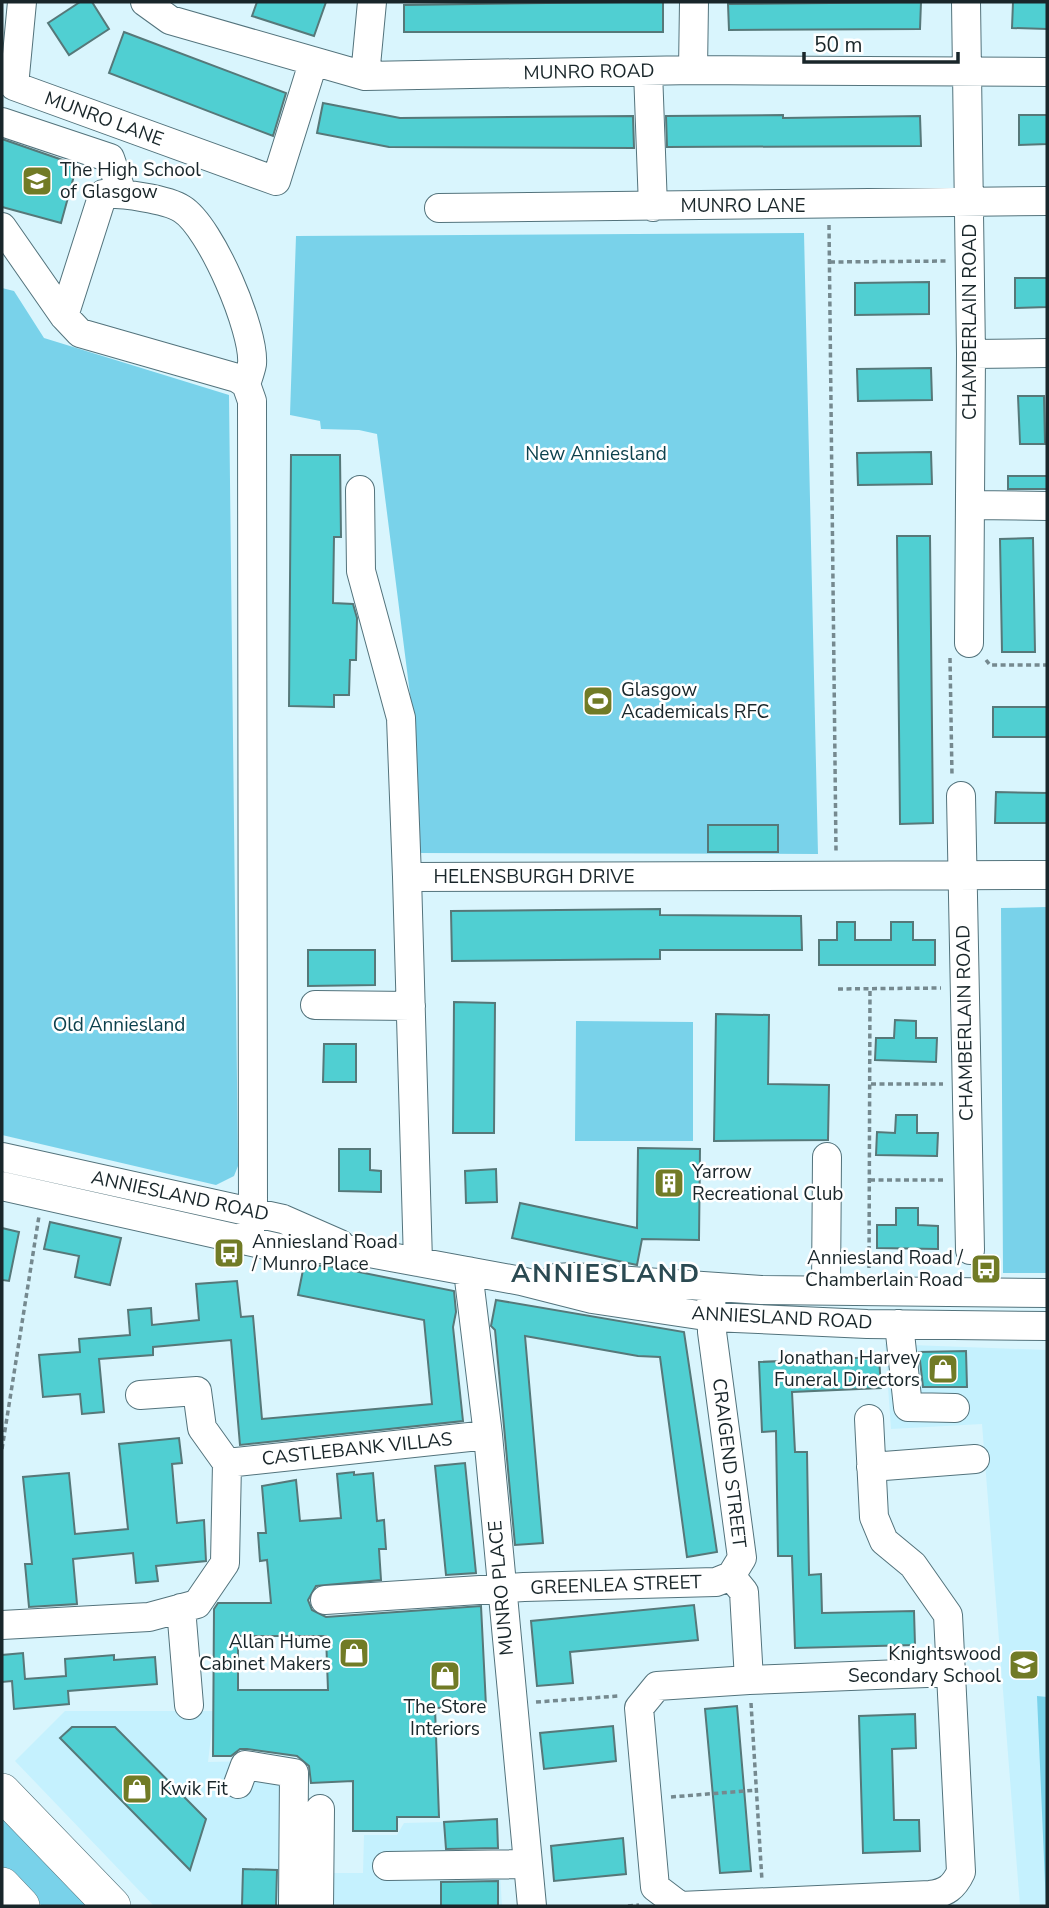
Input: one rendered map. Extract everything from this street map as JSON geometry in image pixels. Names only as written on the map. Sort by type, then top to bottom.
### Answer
[{"type":"main road","points":[[2,1792],[112,1906]]},
{"type":"main road","points":[[2,1886],[21,1906]]},
{"type":"street","name":"MUNRO LANE","points":[[22,2],[14,86],[276,181],[313,63]]},
{"type":"street","name":"MUNRO ROAD","points":[[145,2],[170,20],[365,76],[693,70],[1047,72]]},
{"type":"street","points":[[365,76],[372,2]]},
{"type":"street","points":[[693,70],[694,2]]},
{"type":"street","name":"CHAMBERLAIN ROAD","points":[[966,2],[971,354],[969,643]]},
{"type":"street","points":[[648,71],[653,207]]},
{"type":"street","points":[[2,122],[110,158],[122,192]]},
{"type":"street","points":[[64,316],[103,194],[122,192],[182,209],[199,228],[236,292],[252,362],[246,384],[252,401],[253,439],[253,1212],[248,1241]]},
{"type":"street","name":"MUNRO LANE","points":[[439,208],[829,206],[1047,201]]},
{"type":"street","points":[[2,227],[64,316],[80,333],[237,378],[246,384]]},
{"type":"street","points":[[971,354],[1047,353]]},
{"type":"street","points":[[360,490],[361,571],[401,718],[407,877]]},
{"type":"street","points":[[971,505],[1047,506]]},
{"type":"street","name":"CHAMBERLAIN ROAD","points":[[961,796],[970,1250]]},
{"type":"street","name":"HELENSBURGH DRIVE","points":[[418,1262],[407,877],[1047,875]]},
{"type":"street","points":[[315,1005],[411,1006]]},
{"type":"street","name":"ANNIESLAND ROAD","points":[[2,1157],[283,1219],[353,1250]]},
{"type":"street","points":[[826,1290],[827,1157]]},
{"type":"street","name":"ANNIESLAND ROAD","points":[[2,1186],[279,1248],[353,1250],[521,1281],[592,1299],[712,1317],[1047,1326]]},
{"type":"street","name":"MUNRO PLACE","points":[[468,1271],[488,1435],[500,1589],[532,1906]]},
{"type":"street","name":"ANNIESLAND ROAD","points":[[521,1281],[573,1277],[711,1287],[1047,1293]]},
{"type":"street","name":"CRAIGEND STREET","points":[[711,1287],[712,1317],[742,1558],[731,1576],[744,1592],[749,1680]]},
{"type":"street","points":[[899,1324],[908,1407],[955,1408]]},
{"type":"street","points":[[2,1625],[149,1617],[197,1604],[225,1563],[227,1464],[202,1428],[197,1391],[140,1395]]},
{"type":"street","points":[[869,1419],[874,1517],[884,1541],[913,1565],[948,1615],[952,1672],[961,1872],[955,1885],[940,1894],[774,1904],[680,1906],[655,1887],[639,1708],[657,1686],[952,1672]]},
{"type":"street","name":"CASTLEBANK VILLAS","points":[[227,1464],[488,1435]]},
{"type":"street","points":[[871,1467],[975,1459]]},
{"type":"street","name":"GREENLEA STREET","points":[[325,1600],[500,1589],[716,1582],[731,1576]]},
{"type":"street","points":[[181,1608],[189,1706]]},
{"type":"street","points":[[238,1784],[245,1765],[294,1773],[293,1906]]},
{"type":"street","points":[[319,1906],[320,1809]]},
{"type":"street","points":[[387,1866],[528,1864]]},
{"type":"path","points":[[829,206],[836,876]]},
{"type":"path","points":[[830,262],[970,261]]},
{"type":"path","points":[[961,796],[952,794],[950,644],[969,643],[990,664],[1047,664]]},
{"type":"path","points":[[838,989],[964,987]]},
{"type":"path","points":[[869,1291],[870,988]]},
{"type":"path","points":[[871,1084],[966,1084]]},
{"type":"path","points":[[870,1180],[968,1180]]},
{"type":"path","points":[[2,1449],[43,1196]]},
{"type":"path","points":[[749,1680],[757,1790],[774,1904]]},
{"type":"path","points":[[536,1702],[619,1696],[643,1703]]},
{"type":"path","points":[[647,1798],[757,1790]]},
{"type":"shaded area","name":"Knightswood Secondary School","points":[[885,1344],[1047,1350],[1047,1906],[1020,1906],[982,1424],[891,1429]]},
{"type":"shaded area","points":[[65,1711],[214,1711],[208,1762],[295,1760],[298,1906],[154,1906],[15,1761]]},
{"type":"shaded area","points":[[444,1822],[446,1861],[499,1859],[502,1906],[326,1906],[326,1873],[363,1873],[364,1835],[397,1835],[404,1823]]},
{"type":"green space","name":"New Anniesland","points":[[804,233],[818,854],[413,853],[411,702],[377,434],[359,430],[321,429],[320,421],[290,415],[296,236]]},
{"type":"green space","name":"Old Anniesland","points":[[2,288],[14,291],[44,338],[229,395],[238,1166],[234,1176],[216,1185],[2,1135]]},
{"type":"green space","points":[[1047,907],[1047,1273],[1003,1273],[1001,908]]},
{"type":"green space","points":[[576,1021],[693,1022],[693,1141],[575,1141]]},
{"type":"green space","points":[[1037,1696],[1047,1697],[1047,1906],[1046,1906]]},
{"type":"green space","points":[[2,1813],[92,1906],[42,1906],[2,1866]]},
{"type":"building","points":[[80,2],[92,2],[109,29],[69,55],[48,23]]},
{"type":"building","points":[[257,2],[326,2],[314,36],[252,16]]},
{"type":"building","points":[[663,2],[663,32],[404,32],[404,5]]},
{"type":"building","points":[[921,2],[920,29],[729,30],[728,4]]},
{"type":"building","points":[[1013,2],[1047,2],[1047,29],[1012,28]]},
{"type":"building","points":[[124,32],[286,93],[273,136],[109,73]]},
{"type":"building","points":[[323,103],[400,118],[633,116],[634,148],[389,147],[317,133]]},
{"type":"building","points":[[783,115],[783,118],[920,116],[921,146],[667,147],[666,116]]},
{"type":"building","points":[[1019,115],[1047,115],[1047,144],[1019,145]]},
{"type":"building","name":"The High School of Glasgow","points":[[2,139],[77,165],[61,223],[2,207]]},
{"type":"building","points":[[1015,278],[1047,278],[1047,307],[1015,308]]},
{"type":"building","points":[[929,282],[929,314],[855,315],[855,283]]},
{"type":"building","points":[[931,368],[932,400],[858,401],[857,369]]},
{"type":"building","points":[[1018,396],[1044,396],[1045,444],[1020,444]]},
{"type":"building","points":[[931,452],[932,484],[858,485],[857,453]]},
{"type":"building","points":[[291,455],[340,455],[341,537],[334,537],[333,603],[353,604],[357,618],[356,660],[350,660],[349,695],[334,695],[334,707],[289,706]]},
{"type":"building","points":[[1008,476],[1047,476],[1047,489],[1008,489]]},
{"type":"building","points":[[897,536],[930,536],[933,823],[900,824]]},
{"type":"building","points":[[1033,538],[1035,652],[1002,652],[1000,539]]},
{"type":"building","points":[[993,707],[1047,707],[1047,737],[993,737]]},
{"type":"building","points":[[996,792],[1047,793],[1047,823],[995,823]]},
{"type":"building","points":[[708,825],[778,825],[778,852],[708,852]]},
{"type":"building","points":[[660,909],[660,915],[801,916],[802,950],[660,950],[660,959],[452,961],[451,911]]},
{"type":"building","points":[[837,922],[855,922],[855,940],[891,940],[891,922],[913,922],[913,940],[935,940],[935,965],[819,965],[819,940],[837,940]]},
{"type":"building","points":[[308,950],[375,950],[375,985],[308,986]]},
{"type":"building","points":[[454,1002],[495,1003],[494,1133],[453,1133]]},
{"type":"building","points":[[716,1014],[769,1015],[768,1084],[829,1085],[828,1140],[714,1141]]},
{"type":"building","points":[[895,1020],[916,1021],[916,1038],[937,1038],[936,1062],[875,1060],[876,1038],[894,1038]]},
{"type":"building","points":[[324,1044],[356,1044],[356,1082],[323,1082]]},
{"type":"building","points":[[896,1115],[917,1115],[917,1133],[938,1133],[937,1156],[876,1155],[877,1132],[895,1133]]},
{"type":"building","points":[[638,1148],[700,1149],[699,1240],[642,1239],[637,1265],[512,1238],[520,1203],[637,1228]]},
{"type":"building","points":[[339,1149],[370,1149],[370,1170],[381,1171],[381,1192],[339,1191]]},
{"type":"building","points":[[496,1169],[497,1202],[466,1203],[465,1171]]},
{"type":"building","points":[[896,1208],[918,1208],[918,1225],[938,1226],[938,1249],[877,1248],[877,1225],[896,1225]]},
{"type":"building","points":[[50,1222],[121,1238],[110,1285],[75,1277],[79,1256],[44,1249]]},
{"type":"building","points":[[2,1228],[19,1232],[9,1281],[2,1280]]},
{"type":"building","points":[[304,1265],[329,1266],[454,1291],[456,1312],[453,1327],[463,1421],[240,1445],[231,1340],[153,1347],[153,1355],[99,1359],[104,1412],[82,1414],[80,1394],[43,1397],[39,1355],[80,1352],[79,1339],[130,1335],[128,1310],[151,1308],[152,1325],[199,1320],[196,1284],[237,1281],[241,1317],[253,1316],[262,1419],[432,1404],[424,1320],[298,1295]]},
{"type":"building","points":[[496,1300],[684,1332],[717,1552],[687,1557],[660,1357],[638,1356],[525,1336],[543,1543],[515,1545],[495,1330],[491,1326]]},
{"type":"building","name":"Jonathan Harvey Funeral Directors","points":[[966,1351],[967,1387],[923,1387],[919,1352]]},
{"type":"building","points":[[879,1357],[881,1388],[792,1392],[795,1452],[807,1452],[809,1575],[821,1574],[822,1613],[914,1611],[915,1645],[795,1648],[792,1556],[778,1556],[776,1431],[762,1432],[759,1362]]},
{"type":"building","points":[[179,1438],[182,1463],[172,1464],[177,1523],[204,1520],[206,1561],[156,1566],[158,1581],[136,1583],[133,1553],[73,1559],[77,1604],[29,1607],[25,1564],[32,1564],[23,1477],[69,1473],[75,1534],[128,1529],[119,1444]]},
{"type":"building","points":[[465,1463],[476,1573],[446,1575],[435,1466]]},
{"type":"building","points":[[373,1473],[377,1521],[384,1520],[386,1549],[379,1549],[381,1580],[316,1586],[308,1600],[312,1610],[326,1617],[481,1606],[486,1706],[435,1708],[439,1817],[397,1817],[397,1831],[353,1831],[353,1781],[311,1783],[309,1766],[297,1756],[240,1749],[231,1756],[213,1756],[214,1609],[218,1603],[271,1603],[267,1560],[260,1561],[258,1533],[266,1533],[262,1486],[296,1480],[300,1521],[341,1518],[337,1474]],"holes":[[[238,1636],[326,1636],[328,1690],[238,1690]]]},
{"type":"building","points":[[694,1605],[698,1640],[570,1652],[573,1683],[537,1686],[531,1621]]},
{"type":"building","points":[[23,1653],[25,1679],[66,1676],[65,1659],[114,1655],[114,1660],[155,1657],[157,1684],[68,1691],[69,1704],[14,1709],[12,1681],[2,1682],[2,1655]]},
{"type":"building","points":[[737,1706],[751,1871],[720,1873],[705,1709]]},
{"type":"building","points":[[915,1714],[916,1748],[892,1749],[894,1820],[919,1820],[920,1851],[863,1853],[859,1716]]},
{"type":"building","points":[[613,1726],[616,1761],[544,1769],[540,1733]]},
{"type":"building","points":[[72,1727],[115,1727],[206,1819],[190,1870],[60,1738]]},
{"type":"building","points":[[497,1819],[498,1848],[446,1849],[444,1822]]},
{"type":"building","points":[[623,1838],[626,1874],[554,1881],[551,1846]]},
{"type":"building","points":[[243,1869],[277,1870],[276,1906],[242,1906]]},
{"type":"building","points":[[498,1881],[498,1906],[441,1906],[441,1882]]},
{"type":"place","name":"The High School of Glasgow","points":[[37,181]]},
{"type":"place","name":"Glasgow Academicals RFC","points":[[598,701]]},
{"type":"place","name":"Yarrow Recreational Club","points":[[669,1183]]},
{"type":"place","name":"Anniesland Road / Munro Place","points":[[229,1253]]},
{"type":"place","name":"Anniesland Road / Chamberlain Road","points":[[986,1269]]},
{"type":"place","name":"Jonathan Harvey Funeral Directors","points":[[943,1369]]},
{"type":"place","name":"Allan Hume Cabinet Makers","points":[[354,1653]]},
{"type":"place","name":"Knightswood Secondary School","points":[[1024,1665]]},
{"type":"place","name":"The Store Interiors","points":[[445,1676]]},
{"type":"place","name":"Kwik Fit","points":[[137,1789]]},
{"type":"district","name":"ANNIESLAND","points":[[606,1273]]}]
